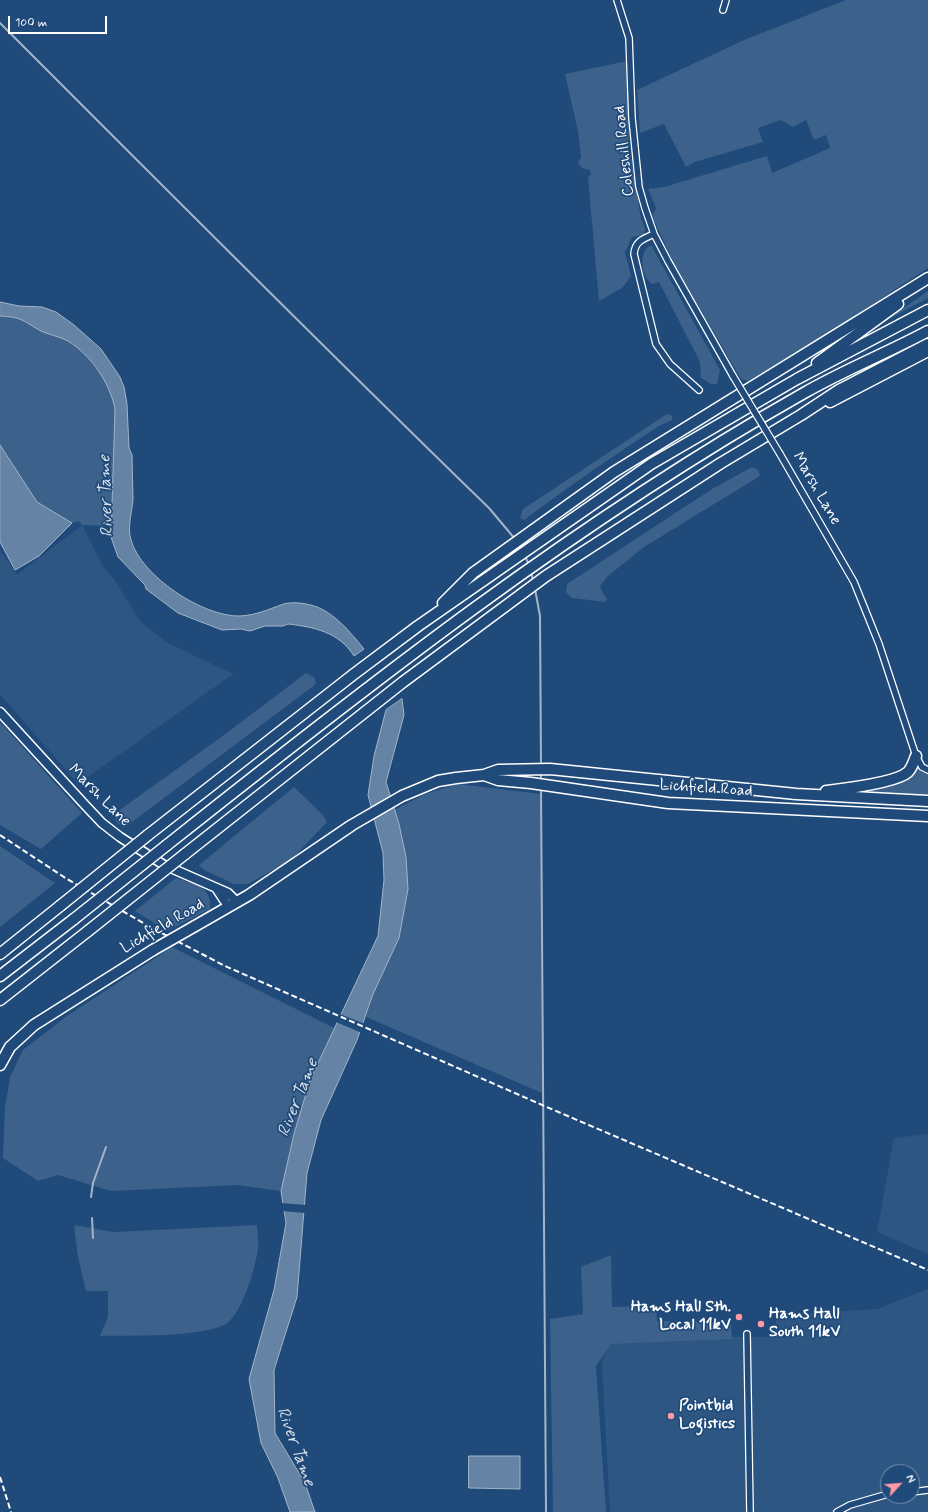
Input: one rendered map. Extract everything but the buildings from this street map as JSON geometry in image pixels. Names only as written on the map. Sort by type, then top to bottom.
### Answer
[{"type":"highway","points":[[418,626],[473,573],[614,472],[928,278]]},
{"type":"highway","points":[[796,379],[851,336],[928,282]]},
{"type":"highway","points":[[0,954],[148,835],[354,674],[418,626],[533,545],[651,464],[796,379],[928,310]]},
{"type":"highway","points":[[0,976],[387,672],[520,574],[646,489],[805,391],[928,331]]},
{"type":"highway","points":[[0,1000],[403,682],[546,576],[721,463],[801,415],[839,390],[928,344]]},
{"type":"highway","points":[[801,415],[845,395],[928,352]]},
{"type":"highway","points":[[796,794],[843,789],[899,778],[910,769],[916,756]]},
{"type":"highway","name":"Lichfield Road","points":[[0,1065],[10,1047],[34,1025],[152,950],[237,902],[294,866],[352,825],[402,796],[438,781],[484,775],[498,770],[531,768],[796,794],[928,801]]},
{"type":"highway","name":"Lichfield Road","points":[[484,775],[498,780],[531,783],[668,803],[928,816]]},
{"type":"main road","name":"Marsh Lane","points":[[0,712],[89,810],[120,837],[164,866],[228,893],[237,902]]},
{"type":"main road","points":[[216,888],[228,906]]},
{"type":"street","name":"Coleshill Road","points":[[617,0],[627,28],[630,42],[632,118],[639,187],[654,234]]},
{"type":"street","points":[[723,10],[726,0]]},
{"type":"street","name":"Marsh Lane","points":[[654,234],[678,280],[733,376],[854,582],[879,644],[916,756],[922,767],[928,770]]},
{"type":"street","points":[[654,234],[639,241],[634,247],[634,254],[656,344],[670,364],[698,390]]},
{"type":"street","points":[[747,1334],[750,1512]]},
{"type":"street","points":[[837,1512],[850,1505],[880,1496]]},
{"type":"shaded area","points":[[846,0],[928,0],[928,268],[832,331],[748,381],[741,379],[673,262],[652,216],[656,208],[648,189],[664,187],[767,156],[772,173],[830,148],[826,135],[814,140],[806,120],[793,127],[781,120],[758,128],[763,142],[695,162],[686,167],[664,124],[640,133],[637,90],[744,40]]},
{"type":"shaded area","points":[[627,61],[629,145],[641,219],[645,228],[644,235],[632,237],[625,252],[631,276],[622,288],[599,301],[588,178],[591,174],[590,170],[582,168],[578,163],[581,157],[578,131],[565,74]]},
{"type":"shaded area","points":[[651,245],[720,370],[717,384],[711,384],[701,378],[700,362],[659,282],[652,284],[645,275],[642,264],[644,252]]},
{"type":"shaded area","points":[[928,291],[928,298],[885,321]]},
{"type":"shaded area","points":[[0,302],[19,306],[42,307],[56,312],[74,325],[101,349],[120,377],[124,387],[127,404],[129,448],[132,455],[133,500],[130,535],[137,554],[160,580],[175,592],[192,602],[209,610],[225,614],[240,616],[251,615],[288,603],[302,603],[314,606],[335,618],[348,630],[364,649],[354,656],[341,641],[333,636],[316,629],[298,625],[288,624],[283,626],[265,626],[250,631],[241,629],[222,630],[178,613],[146,589],[145,585],[118,557],[111,537],[115,409],[109,389],[92,362],[76,347],[68,341],[42,332],[21,320],[13,317],[0,316]]},
{"type":"shaded area","points":[[0,316],[16,318],[42,332],[68,341],[92,362],[109,389],[115,409],[111,526],[82,525],[79,521],[72,523],[37,502],[0,445]]},
{"type":"shaded area","points":[[667,414],[672,416],[672,420],[659,426],[573,484],[524,520],[520,518],[523,509]]},
{"type":"shaded area","points":[[0,445],[37,502],[72,523],[39,556],[15,570],[0,542]]},
{"type":"shaded area","points":[[752,467],[758,470],[760,476],[644,547],[608,576],[600,586],[603,594],[607,598],[606,602],[572,598],[566,592],[567,584],[712,489]]},
{"type":"shaded area","points":[[82,525],[104,568],[114,579],[140,621],[166,642],[233,674],[78,784],[0,694],[0,550],[17,575]]},
{"type":"shaded area","points":[[306,673],[314,677],[316,684],[124,828],[116,822],[117,812],[224,735]]},
{"type":"shaded area","points":[[402,699],[404,715],[386,782],[399,824],[406,857],[408,889],[399,938],[373,994],[357,1040],[321,1120],[307,1173],[297,1297],[274,1370],[275,1433],[305,1483],[315,1512],[290,1512],[278,1478],[261,1443],[249,1379],[274,1290],[286,1223],[281,1191],[294,1134],[310,1080],[378,936],[384,880],[383,853],[368,795],[374,756],[386,710]]},
{"type":"shaded area","points":[[0,722],[82,813],[41,849],[0,825]]},
{"type":"shaded area","points":[[916,765],[920,771],[928,774],[928,797],[843,793]]},
{"type":"shaded area","points":[[458,784],[541,794],[542,1093],[366,1017],[373,994],[399,938],[399,824],[394,810],[425,794]]},
{"type":"shaded area","points":[[294,787],[323,815],[327,822],[291,860],[248,884],[234,884],[204,870],[199,865]]},
{"type":"shaded area","points":[[0,846],[55,883],[0,927]]},
{"type":"shaded area","points":[[176,878],[205,890],[210,901],[210,909],[167,931],[135,911]]},
{"type":"shaded area","points":[[172,947],[334,1028],[310,1080],[294,1134],[281,1191],[237,1185],[111,1191],[58,1175],[38,1181],[3,1158],[5,1107],[10,1077],[23,1050],[67,1016]]},
{"type":"shaded area","points":[[928,1134],[928,1254],[877,1232],[894,1138]]},
{"type":"shaded area","points":[[74,1225],[113,1232],[257,1225],[258,1249],[247,1291],[236,1313],[224,1325],[212,1329],[181,1334],[100,1336],[108,1317],[108,1291],[86,1291],[78,1257]]},
{"type":"shaded area","points":[[611,1255],[612,1307],[656,1306],[657,1321],[731,1322],[732,1339],[611,1344],[596,1366],[606,1512],[553,1512],[550,1319],[583,1314],[581,1267]]},
{"type":"shaded area","points":[[928,1289],[928,1512],[610,1512],[602,1364],[611,1336],[776,1337],[776,1315],[877,1309]]},
{"type":"shaded area","points":[[469,1456],[520,1456],[520,1489],[469,1488]]},
{"type":"pier","points":[[340,1014],[365,1024],[362,1033],[336,1022]]},
{"type":"pier","points":[[281,1203],[306,1205],[305,1213],[282,1211]]},
{"type":"waterway","points":[[0,23],[304,327],[489,508],[515,539]]},
{"type":"waterway","points":[[525,556],[529,565]]},
{"type":"waterway","points":[[531,571],[533,581]]},
{"type":"waterway","points":[[535,589],[540,616],[541,766]]},
{"type":"waterway","points":[[541,772],[541,782]]},
{"type":"waterway","points":[[541,788],[546,1512]]},
{"type":"waterway","points":[[91,1197],[93,1183],[106,1147]]},
{"type":"waterway","points":[[92,1218],[93,1238]]},
{"type":"railway","points":[[0,835],[67,879],[150,927],[225,966],[549,1108],[928,1270]]},
{"type":"railway","points":[[0,1477],[11,1512]]},
{"type":"place","name":"Hams Hall Sth. Local 11kV","points":[[739,1317]]},
{"type":"place","name":"Hams Hall South 11kV","points":[[761,1324]]},
{"type":"place","name":"Pointbid Logistics","points":[[671,1416]]},
{"type":"water label","name":"River Tame","points":[[107,496]]},
{"type":"water label","name":"River Tame","points":[[299,1098]]},
{"type":"water label","name":"River Tame","points":[[295,1447]]}]
